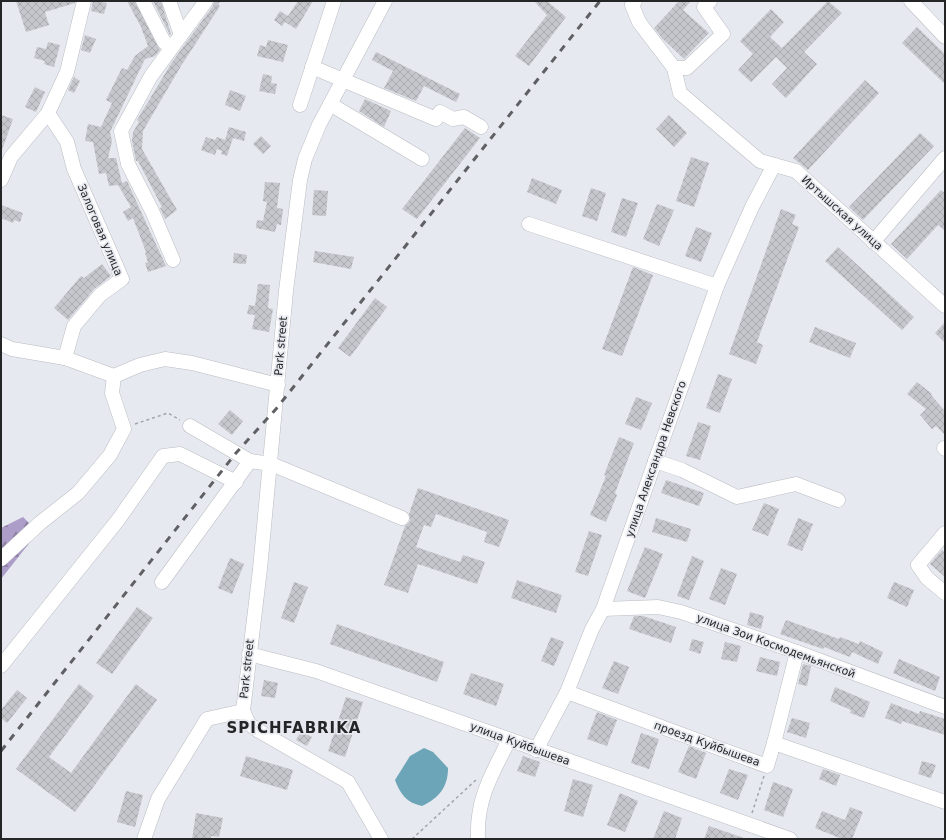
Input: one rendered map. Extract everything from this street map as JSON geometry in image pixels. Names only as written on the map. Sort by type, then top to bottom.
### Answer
[{"type":"street","points":[[1,180],[11,158],[48,113],[67,72],[84,1]]},
{"type":"street","points":[[143,1],[164,42],[172,47]]},
{"type":"street","points":[[169,1],[181,34]]},
{"type":"street","points":[[173,260],[152,211],[128,164],[121,131],[151,76],[206,1]]},
{"type":"street","points":[[300,105],[334,1]]},
{"type":"street","name":"Park street","points":[[243,711],[248,654],[260,569],[300,180],[305,159],[330,104],[386,1]]},
{"type":"street","points":[[674,68],[687,68],[723,34],[704,7],[710,1]]},
{"type":"street","points":[[911,1],[945,37]]},
{"type":"street","name":"Иртышская улица","points":[[634,3],[639,22],[674,68],[680,93],[760,161],[796,171],[945,306]]},
{"type":"street","points":[[312,67],[436,120],[440,112],[453,119],[464,117],[481,127]]},
{"type":"street","points":[[330,104],[422,159]]},
{"type":"street","name":"Залоговая улица","points":[[48,113],[67,142],[74,169],[122,279],[100,296],[74,326],[65,358]]},
{"type":"street","points":[[873,242],[945,158]]},
{"type":"street","name":"улица Александра Невского","points":[[536,750],[567,692],[592,628],[603,609],[717,286],[752,207],[774,165]]},
{"type":"street","points":[[529,224],[717,286]]},
{"type":"street","points":[[1,344],[12,349],[65,358],[114,376],[140,365],[165,359],[192,363],[278,385]]},
{"type":"street","points":[[1,560],[40,523],[78,493],[110,455],[124,429],[112,392],[114,376]]},
{"type":"street","points":[[190,426],[250,461],[271,464],[402,518]]},
{"type":"street","points":[[1,666],[118,520],[163,456],[180,454],[221,473],[236,482]]},
{"type":"street","points":[[162,582],[250,461]]},
{"type":"street","points":[[656,461],[682,470],[737,497],[796,484],[838,500]]},
{"type":"street","points":[[945,533],[918,565],[927,578],[945,593]]},
{"type":"street","name":"улица Зои Космодемьянской","points":[[603,609],[658,607],[682,612],[797,652],[945,707]]},
{"type":"street","name":"проезд Куйбышева","points":[[567,692],[767,766],[797,652]]},
{"type":"street","name":"улица Куйбышева","points":[[248,654],[316,671],[790,839]]},
{"type":"street","points":[[144,839],[158,799],[207,719],[243,711],[249,724],[259,731],[348,782],[381,839]]},
{"type":"street","points":[[478,839],[478,822],[483,794],[509,740]]},
{"type":"street","points":[[774,743],[945,802]]},
{"type":"path","points":[[124,429],[168,413],[190,426]]},
{"type":"path","points":[[748,825],[767,766]]},
{"type":"path","points":[[412,839],[479,776]]},
{"type":"green space","points":[[23,517],[38,532],[1,579],[1,528]]},
{"type":"water","points":[[424,748],[433,752],[448,768],[448,775],[444,786],[438,795],[422,806],[408,800],[399,790],[395,780],[410,756]]},
{"type":"building","points":[[16,1],[75,1],[75,3],[45,12],[49,25],[26,32]]},
{"type":"building","points":[[93,1],[107,3],[104,14],[91,11]]},
{"type":"building","points":[[127,1],[135,1],[160,50],[155,56],[145,59],[110,132],[112,141],[108,158],[116,158],[122,183],[127,181],[166,266],[148,272],[145,263],[148,262],[146,252],[133,218],[128,221],[123,212],[131,207],[118,185],[109,186],[106,173],[99,174],[93,142],[85,141],[88,124],[101,127],[112,103],[106,100],[122,68],[127,70],[135,56],[148,46],[141,27]]},
{"type":"building","points":[[153,1],[161,1],[171,34],[170,35]]},
{"type":"building","points":[[214,1],[221,1],[218,4],[220,6],[181,66],[143,131],[142,149],[177,210],[165,219],[160,208],[162,207],[138,161],[136,161],[132,141],[133,132],[139,122],[137,120],[172,62],[213,6]]},
{"type":"building","points":[[298,1],[313,1],[296,29],[285,22],[282,26],[274,20],[280,11],[288,16]]},
{"type":"building","points":[[534,1],[547,1],[566,17],[529,66],[515,56],[547,15]]},
{"type":"building","points":[[679,1],[691,1],[683,10],[709,33],[684,59],[662,38],[654,28]]},
{"type":"building","points":[[828,1],[842,13],[804,52],[817,64],[786,98],[772,84],[787,68],[776,57],[751,82],[738,70],[753,54],[740,41],[771,9],[784,22],[770,37],[782,48]]},
{"type":"building","points":[[917,27],[945,54],[945,84],[902,43]]},
{"type":"building","points":[[85,35],[96,39],[90,53],[81,50]]},
{"type":"building","points":[[268,40],[288,45],[283,62],[257,56],[260,45],[266,47]]},
{"type":"building","points":[[48,42],[60,45],[54,67],[44,64],[45,61],[34,58],[37,47],[46,49]]},
{"type":"building","points":[[376,52],[460,94],[456,102],[424,86],[416,101],[384,88],[393,71],[372,60]]},
{"type":"building","points":[[263,74],[272,76],[271,83],[277,84],[275,94],[259,91]]},
{"type":"building","points":[[74,77],[80,81],[74,93],[68,90]]},
{"type":"building","points":[[865,80],[879,93],[808,170],[793,158]]},
{"type":"building","points":[[35,87],[45,92],[36,112],[25,107]]},
{"type":"building","points":[[230,90],[246,96],[240,111],[225,105]]},
{"type":"building","points":[[365,99],[391,111],[384,127],[359,111]]},
{"type":"building","points":[[1,115],[13,119],[2,150],[1,150]]},
{"type":"building","points":[[669,115],[687,133],[674,147],[656,129]]},
{"type":"building","points":[[229,127],[246,132],[244,141],[233,138],[227,156],[221,154],[222,151],[217,149],[215,155],[201,150],[206,137],[215,140],[217,137],[225,140]]},
{"type":"building","points":[[465,128],[480,138],[417,219],[402,209]]},
{"type":"building","points":[[920,133],[934,146],[863,220],[849,207]]},
{"type":"building","points":[[261,136],[271,146],[263,154],[253,144]]},
{"type":"building","points":[[691,157],[709,163],[694,207],[676,201]]},
{"type":"building","points":[[532,178],[562,190],[556,204],[527,192]]},
{"type":"building","points":[[265,182],[280,183],[277,208],[283,209],[281,225],[277,224],[275,232],[256,228],[257,220],[263,221],[267,202],[263,201]]},
{"type":"building","points":[[591,188],[606,193],[597,221],[582,216]]},
{"type":"building","points":[[314,190],[328,191],[326,216],[312,215]]},
{"type":"building","points":[[941,190],[945,193],[945,231],[938,225],[907,259],[891,244]]},
{"type":"building","points":[[622,198],[638,203],[626,237],[611,232]]},
{"type":"building","points":[[657,204],[674,210],[659,246],[643,239]]},
{"type":"building","points":[[1,205],[23,213],[20,222],[14,220],[13,223],[1,218]]},
{"type":"building","points":[[781,209],[796,215],[792,224],[799,227],[757,342],[763,345],[756,364],[729,354]]},
{"type":"building","points":[[696,227],[712,233],[701,262],[685,256]]},
{"type":"building","points":[[838,247],[914,317],[902,330],[825,261]]},
{"type":"building","points":[[315,251],[354,257],[351,269],[313,262]]},
{"type":"building","points":[[234,253],[247,255],[246,264],[233,263]]},
{"type":"building","points":[[102,264],[111,276],[94,289],[68,320],[54,308],[81,276],[84,278]]},
{"type":"building","points":[[633,267],[653,275],[622,356],[602,349]]},
{"type":"building","points":[[258,284],[270,285],[268,308],[273,309],[269,332],[252,329],[255,315],[247,314],[249,305],[255,306]]},
{"type":"building","points":[[375,298],[387,307],[350,357],[338,348]]},
{"type":"building","points":[[945,322],[945,343],[935,333]]},
{"type":"building","points":[[815,327],[856,343],[850,358],[809,342]]},
{"type":"building","points":[[718,374],[732,379],[720,413],[706,408]]},
{"type":"building","points":[[917,382],[932,394],[931,395],[945,411],[945,435],[936,426],[932,429],[920,415],[926,409],[907,394]]},
{"type":"building","points":[[636,397],[652,403],[641,430],[625,424]]},
{"type":"building","points":[[230,410],[243,421],[232,435],[218,424]]},
{"type":"building","points":[[698,422],[711,426],[700,460],[686,456]]},
{"type":"building","points":[[619,437],[634,443],[615,493],[617,495],[606,522],[590,515],[606,476],[604,475]]},
{"type":"building","points":[[666,480],[704,493],[699,506],[661,493]]},
{"type":"building","points":[[418,488],[509,520],[499,547],[484,542],[487,532],[436,514],[431,527],[424,525],[416,547],[460,562],[463,555],[485,562],[477,584],[418,564],[408,593],[384,585],[405,526],[410,521],[409,514]]},
{"type":"building","points":[[764,503],[779,509],[768,536],[752,530]]},
{"type":"building","points":[[656,518],[691,529],[687,542],[652,532]]},
{"type":"building","points":[[798,518],[813,524],[802,551],[787,545]]},
{"type":"building","points":[[589,531],[602,535],[588,576],[575,572]]},
{"type":"building","points":[[645,547],[663,554],[645,598],[627,591]]},
{"type":"building","points":[[942,550],[945,553],[945,577],[930,564]]},
{"type":"building","points":[[692,556],[704,561],[689,600],[677,596]]},
{"type":"building","points":[[230,558],[244,564],[232,594],[218,588]]},
{"type":"building","points":[[721,568],[737,574],[725,605],[709,599]]},
{"type":"building","points":[[517,580],[562,595],[556,613],[511,598]]},
{"type":"building","points":[[294,582],[308,587],[294,623],[281,618]]},
{"type":"building","points":[[894,582],[914,590],[907,607],[887,598]]},
{"type":"building","points":[[137,607],[153,618],[112,674],[96,663]]},
{"type":"building","points":[[750,612],[764,616],[761,629],[747,625]]},
{"type":"building","points":[[634,616],[643,616],[676,627],[671,643],[629,629]]},
{"type":"building","points":[[786,620],[839,639],[840,637],[859,644],[860,641],[883,652],[878,664],[852,652],[850,657],[824,647],[823,649],[780,634]]},
{"type":"building","points":[[337,624],[444,662],[437,682],[330,644]]},
{"type":"building","points":[[551,637],[564,642],[554,666],[541,661]]},
{"type":"building","points":[[692,639],[704,642],[700,654],[689,650]]},
{"type":"building","points":[[725,642],[741,646],[737,662],[721,659]]},
{"type":"building","points":[[760,657],[780,662],[777,676],[756,671]]},
{"type":"building","points":[[899,659],[940,677],[935,691],[893,673]]},
{"type":"building","points":[[614,661],[629,667],[618,694],[602,688]]},
{"type":"building","points":[[803,664],[811,666],[807,686],[798,684]]},
{"type":"building","points":[[471,673],[504,684],[496,706],[463,694]]},
{"type":"building","points":[[264,680],[278,683],[275,698],[261,696]]},
{"type":"building","points":[[79,684],[94,696],[49,757],[71,773],[136,684],[157,700],[75,812],[16,769]]},
{"type":"building","points":[[835,687],[870,702],[864,718],[850,713],[851,710],[830,701]]},
{"type":"building","points":[[17,690],[27,698],[7,723],[1,718],[1,710]]},
{"type":"building","points":[[346,697],[363,702],[345,757],[328,751]]},
{"type":"building","points":[[891,703],[919,714],[920,711],[945,719],[945,735],[902,721],[901,724],[885,718]]},
{"type":"building","points":[[597,712],[617,720],[607,746],[587,739]]},
{"type":"building","points":[[792,718],[810,723],[806,738],[787,732]]},
{"type":"building","points":[[301,731],[312,737],[307,746],[296,740]]},
{"type":"building","points":[[641,733],[659,739],[649,769],[631,763]]},
{"type":"building","points":[[689,746],[706,753],[696,779],[678,772]]},
{"type":"building","points":[[246,756],[293,770],[287,790],[240,776]]},
{"type":"building","points":[[523,756],[540,762],[535,777],[517,771]]},
{"type":"building","points":[[922,761],[936,765],[931,778],[918,774]]},
{"type":"building","points":[[729,769],[748,775],[738,800],[720,793]]},
{"type":"building","points":[[823,769],[840,775],[836,786],[819,779]]},
{"type":"building","points":[[573,779],[593,785],[583,817],[564,811]]},
{"type":"building","points":[[773,782],[793,789],[783,817],[764,810]]},
{"type":"building","points":[[126,791],[143,795],[135,827],[117,822]]},
{"type":"building","points":[[620,793],[638,801],[625,832],[607,825]]},
{"type":"building","points":[[850,807],[863,812],[852,839],[842,839],[815,828],[822,811],[845,820]]},
{"type":"building","points":[[664,811],[682,818],[675,839],[653,839]]},
{"type":"building","points":[[196,813],[223,818],[219,837],[211,836],[211,839],[192,839]]},
{"type":"building","points":[[709,826],[744,838],[704,839]]},
{"type":"railway","points":[[1,751],[236,453],[276,409],[600,1]]},
{"type":"district","name":"SPICHFABRIKA","points":[[294,728]]}]
